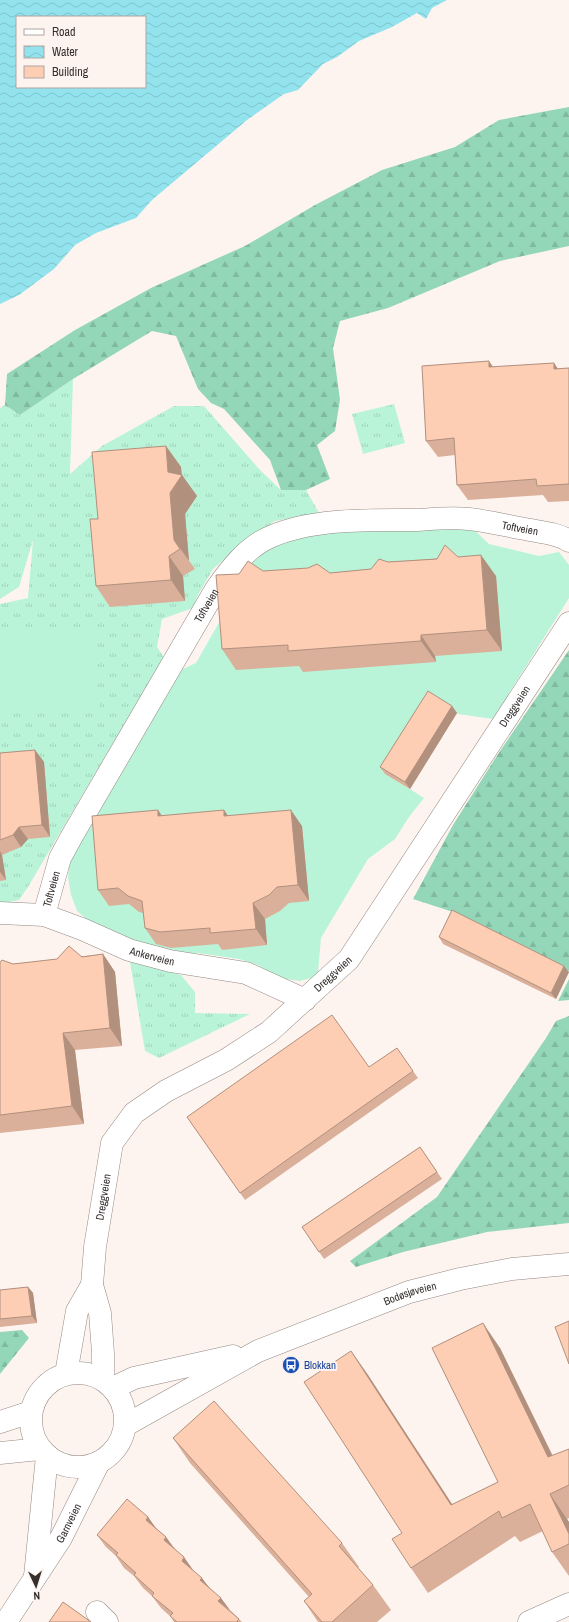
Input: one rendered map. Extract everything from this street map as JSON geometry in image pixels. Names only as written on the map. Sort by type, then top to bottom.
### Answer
[{"type":"street","name":"Toftveien","points":[[44,915],[60,858],[72,836],[216,589],[231,567],[247,552],[269,537],[293,529],[324,524],[394,520],[468,519],[543,533],[565,538],[569,541]]},
{"type":"street","name":"Dreggveien","points":[[108,1384],[103,1353],[100,1313],[92,1285],[95,1247],[112,1143],[134,1113],[166,1091],[226,1060],[269,1032],[349,959],[569,623]]},
{"type":"street","name":"Ankerveien","points":[[0,913],[44,915],[82,929],[129,950],[163,959],[246,973],[305,1000]]},
{"type":"street","name":"Bodøsjøveien","points":[[108,1384],[258,1350],[409,1292],[460,1279],[512,1269],[569,1264]]},
{"type":"street","name":"Dreggveien","points":[[66,1374],[77,1311],[92,1285]]},
{"type":"street","name":"Bodøsjøveien","points":[[126,1425],[258,1350]]},
{"type":"street","points":[[78,1373],[91,1374],[108,1384],[121,1399],[125,1412],[126,1425],[121,1441],[112,1454],[98,1464],[85,1468],[71,1468],[58,1464],[43,1452],[34,1438],[31,1425],[31,1412],[43,1388],[66,1374],[78,1373]]},
{"type":"street","points":[[0,1422],[31,1412]]},
{"type":"street","points":[[0,1453],[43,1452]]},
{"type":"street","name":"Garnveien","points":[[35,1580],[43,1452]]},
{"type":"street","name":"Garnveien","points":[[6,1622],[62,1538],[98,1464]]},
{"type":"street","points":[[529,1622],[569,1604]]},
{"type":"green space","points":[[569,107],[569,246],[500,261],[388,308],[340,321],[333,348],[340,400],[335,431],[317,445],[330,479],[306,490],[281,490],[270,460],[224,409],[211,403],[198,389],[176,336],[152,331],[73,379],[20,415],[5,405],[7,374],[75,330],[151,288],[245,246],[315,205],[382,170],[455,147],[499,120]]},
{"type":"green space","points":[[73,379],[70,474],[102,446],[174,406],[204,406],[259,469],[280,489],[306,490],[319,513],[275,521],[247,539],[213,569],[198,595],[193,608],[162,619],[157,647],[167,662],[129,716],[28,887],[19,900],[0,904],[0,604],[28,598],[33,540],[19,587],[0,599],[0,408],[5,405],[20,415]]},
{"type":"green space","points":[[394,404],[405,443],[363,454],[352,414]]},
{"type":"green space","points":[[470,526],[489,544],[539,556],[559,552],[569,565],[569,598],[493,719],[458,714],[433,698],[385,773],[424,798],[409,817],[395,839],[368,859],[321,938],[318,972],[315,977],[300,981],[279,978],[258,965],[239,959],[198,953],[175,955],[120,935],[89,921],[77,911],[71,895],[68,877],[71,851],[178,671],[196,663],[221,619],[217,599],[259,553],[313,532]]},
{"type":"green space","points":[[94,626],[99,708],[0,714],[0,632]]},
{"type":"green space","points":[[569,650],[569,971],[453,912],[413,899],[453,825],[498,754]]},
{"type":"green space","points":[[130,962],[181,975],[195,992],[195,1013],[250,1014],[159,1058],[145,1051]]},
{"type":"green space","points":[[569,979],[569,1000],[558,1001]]},
{"type":"green space","points":[[569,1016],[569,1223],[487,1232],[403,1252],[356,1267],[350,1261],[437,1197],[546,1038],[556,1021]]},
{"type":"green space","points":[[22,1330],[29,1338],[0,1374],[0,1332]]},
{"type":"water","points":[[0,0],[447,0],[432,8],[426,19],[417,13],[392,27],[359,41],[337,57],[323,64],[298,90],[284,94],[247,120],[152,200],[136,218],[96,233],[75,245],[54,269],[19,295],[0,304]]},
{"type":"building","points":[[489,361],[489,367],[554,363],[554,369],[569,368],[569,484],[537,486],[536,479],[457,485],[454,438],[426,441],[422,366]]},
{"type":"building","points":[[166,446],[168,472],[182,475],[170,493],[174,540],[180,549],[169,556],[171,580],[96,586],[90,519],[98,519],[92,452]]},
{"type":"building","points":[[445,545],[458,557],[481,555],[487,630],[421,635],[421,641],[288,651],[288,645],[222,649],[216,575],[239,574],[248,561],[263,571],[308,568],[317,564],[330,573],[371,569],[379,559],[388,562],[437,559]]},
{"type":"building","points":[[428,691],[452,706],[405,782],[380,767]]},
{"type":"building","points":[[35,750],[42,825],[19,827],[13,835],[0,840],[0,753]]},
{"type":"building","points":[[158,810],[158,816],[224,810],[224,816],[291,810],[298,885],[277,887],[269,895],[253,903],[256,929],[210,933],[210,928],[160,932],[145,928],[142,901],[128,896],[118,888],[98,890],[92,816]]},
{"type":"building","points":[[452,910],[564,966],[551,993],[439,937]]},
{"type":"building","points":[[69,946],[82,957],[103,954],[110,1028],[63,1033],[72,1106],[0,1115],[0,962],[2,960],[13,964],[57,959]]},
{"type":"building","points":[[332,1015],[369,1067],[397,1048],[413,1071],[240,1193],[187,1117]]},
{"type":"building","points":[[420,1147],[437,1172],[319,1252],[302,1227]]},
{"type":"building","points":[[28,1287],[32,1316],[0,1319],[0,1290]]},
{"type":"building","points":[[569,1321],[569,1364],[555,1327]]},
{"type":"building","points":[[483,1323],[548,1457],[569,1449],[569,1485],[550,1494],[569,1534],[569,1544],[552,1552],[530,1504],[502,1518],[499,1511],[411,1568],[392,1539],[402,1533],[304,1382],[351,1351],[451,1505],[498,1482],[432,1348]]},
{"type":"building","points":[[214,1401],[342,1543],[339,1546],[373,1585],[332,1622],[322,1622],[304,1601],[312,1594],[173,1438]]},
{"type":"building","points":[[127,1499],[148,1517],[146,1520],[166,1537],[164,1540],[184,1557],[182,1561],[202,1578],[200,1580],[221,1598],[218,1601],[239,1619],[237,1621],[238,1622],[177,1622],[170,1616],[173,1613],[152,1596],[154,1593],[134,1575],[136,1573],[116,1555],[118,1553],[97,1535]]},
{"type":"building","points":[[63,1602],[91,1622],[49,1622]]},
{"type":"place","name":"Blokkan","points":[[291,1365]]}]
